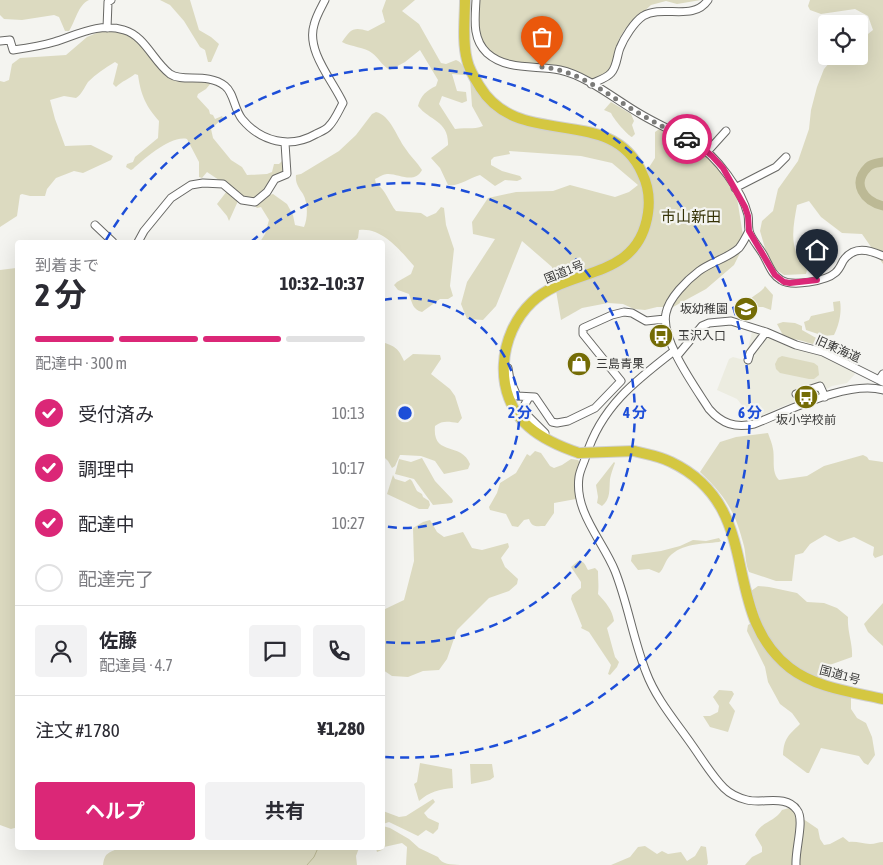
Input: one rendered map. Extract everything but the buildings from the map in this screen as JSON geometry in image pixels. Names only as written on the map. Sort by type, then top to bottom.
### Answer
[{"type":"highway","name":"国道1号","points":[[465,0],[467,61],[474,78],[489,100],[505,113],[520,120],[539,125],[586,131],[603,135],[617,142],[629,152],[639,166],[646,181],[649,195],[645,227],[630,251],[602,271],[566,282],[548,291],[532,302],[519,317],[510,334],[504,362],[506,388],[514,409],[529,427],[548,441],[563,448],[579,453],[634,451],[669,461],[682,468],[708,488],[720,502],[728,518],[735,539],[752,613],[771,650],[790,668],[806,678],[824,685],[883,699]]},
{"type":"street","points":[[107,28],[108,2],[111,0]]},
{"type":"street","points":[[0,40],[10,40],[13,50],[51,43],[82,31],[107,28],[124,30],[136,36],[164,68],[176,77],[203,78],[222,84],[230,92],[234,106],[250,128],[267,138],[285,143],[304,140],[328,127],[343,104],[320,62],[313,39],[314,25],[325,0]]},
{"type":"street","points":[[476,0],[475,33],[483,48],[493,57],[501,62],[516,66],[552,68],[565,71],[591,84],[643,116],[698,144],[707,152],[723,168],[748,216],[749,231],[771,270],[784,282],[798,283],[830,277],[839,270],[848,256],[855,251],[866,250],[883,256]]},
{"type":"street","points":[[591,84],[610,75],[614,69],[620,47],[642,17],[649,14],[695,10],[705,5],[708,0]]},
{"type":"street","points":[[707,152],[726,130]]},
{"type":"street","points":[[139,240],[170,198],[191,185],[203,183],[223,184],[242,200],[255,202],[267,192],[275,179],[287,174],[285,143]]},
{"type":"street","points":[[734,188],[776,167],[786,157]]},
{"type":"street","points":[[95,225],[111,240]]},
{"type":"street","points":[[749,231],[740,246],[733,252],[700,270],[681,286],[666,311],[667,335],[710,409],[717,417],[734,426],[754,424],[851,388],[870,387],[883,390]]},
{"type":"street","points":[[504,362],[508,368],[510,380],[517,396],[534,397],[552,422],[568,421],[595,408],[621,381],[584,334],[583,328],[612,315],[624,312],[632,313],[646,320],[665,319]]},
{"type":"street","name":"旧東海道","points":[[796,865],[795,853],[801,826],[801,817],[798,810],[788,803],[748,800],[730,793],[714,775],[661,703],[646,673],[615,570],[586,517],[580,500],[579,477],[589,446],[599,424],[621,395],[676,353],[699,329],[709,323],[731,322],[766,332],[783,340],[823,352],[882,379]]},
{"type":"street","points":[[748,360],[750,353],[766,332]]},
{"type":"street","points":[[796,394],[820,386],[825,397]]},
{"type":"street","points":[[530,397],[523,408],[528,416],[541,431],[554,439],[563,448]]},
{"type":"shaded area","points":[[0,0],[89,0],[82,5],[69,31],[65,31],[59,17],[54,15],[22,20],[4,19],[0,15]]},
{"type":"shaded area","points":[[160,0],[190,0],[199,30],[219,44],[211,62],[208,62],[205,50],[200,47],[184,21],[170,5]]},
{"type":"shaded area","points":[[386,0],[415,0],[402,11],[419,24],[441,63],[446,64],[456,60],[463,66],[465,75],[452,74],[457,91],[466,92],[467,101],[462,103],[442,96],[439,104],[455,129],[483,126],[472,106],[470,78],[499,111],[600,135],[627,151],[643,175],[639,183],[655,158],[655,132],[665,125],[678,129],[714,160],[736,191],[743,236],[741,251],[734,265],[706,289],[673,307],[657,307],[645,310],[634,309],[623,304],[608,303],[582,308],[561,320],[552,267],[522,241],[496,306],[483,320],[467,319],[461,304],[467,282],[495,239],[473,234],[472,222],[488,198],[516,192],[553,191],[570,185],[615,197],[629,192],[638,185],[612,163],[581,156],[509,151],[510,154],[494,157],[491,160],[491,165],[502,171],[520,176],[522,179],[517,181],[505,180],[495,186],[480,175],[460,184],[448,185],[440,168],[431,158],[448,145],[445,131],[438,122],[418,106],[422,96],[436,86],[438,80],[420,50],[405,62],[390,70],[369,51],[342,42],[352,30],[368,31],[385,22],[382,11]]},
{"type":"shaded area","points":[[475,0],[701,0],[677,4],[666,1],[651,5],[625,29],[619,39],[614,69],[587,82],[559,70],[532,67],[494,54],[487,48],[478,29]]},
{"type":"shaded area","points":[[810,0],[883,0],[883,264],[862,234],[842,233],[821,217],[809,201],[797,205],[793,233],[794,247],[807,270],[806,274],[784,275],[774,268],[767,255],[760,231],[762,221],[773,211],[778,189],[798,161],[809,129],[811,110],[824,69],[827,65],[868,65],[868,34],[873,30],[868,15],[855,9],[821,14],[810,10],[808,6]]},
{"type":"shaded area","points":[[116,31],[128,33],[147,51],[166,76],[209,81],[211,83],[197,97],[215,119],[222,116],[223,118],[211,129],[213,138],[231,160],[242,167],[247,175],[272,172],[274,164],[279,164],[283,160],[284,169],[282,174],[269,183],[259,197],[253,200],[238,201],[229,221],[217,204],[227,191],[222,182],[207,172],[202,178],[199,177],[199,162],[187,139],[166,144],[131,170],[126,167],[127,164],[133,162],[135,157],[158,138],[159,121],[145,100],[138,75],[135,74],[116,87],[113,84],[118,64],[115,62],[91,79],[76,98],[64,96],[50,100],[65,146],[91,145],[113,156],[111,160],[83,173],[74,171],[56,178],[47,189],[45,196],[20,195],[17,216],[0,227],[0,81],[9,80],[12,64],[20,58],[66,55],[87,37],[99,32]]},
{"type":"shaded area","points":[[611,102],[631,114],[634,121],[632,125],[635,134],[632,137],[620,126],[611,113],[604,110]]},
{"type":"shaded area","points":[[376,112],[385,117],[422,170],[415,177],[410,178],[384,174],[375,179],[376,184],[382,189],[396,211],[421,213],[427,217],[436,213],[441,207],[444,208],[446,225],[454,249],[450,286],[453,296],[448,299],[440,299],[422,312],[415,308],[409,294],[398,290],[394,285],[411,274],[414,266],[390,241],[375,232],[359,230],[356,240],[261,240],[269,220],[261,207],[257,208],[254,205],[265,196],[273,194],[287,204],[293,215],[295,225],[304,227],[307,206],[297,183],[296,175],[301,174],[339,151],[356,135],[372,114]]},
{"type":"shaded area","points":[[15,268],[15,828],[11,829],[0,825],[0,270]]},
{"type":"shaded area","points":[[765,286],[773,295],[771,310],[763,307],[749,307],[750,300]]},
{"type":"shaded area","points":[[840,301],[840,318],[834,335],[824,336],[806,330],[804,322],[809,320],[811,316],[834,311],[833,302]]},
{"type":"shaded area","points":[[783,322],[802,326],[802,330],[818,339],[821,345],[785,339],[777,324]]},
{"type":"shaded area","points":[[752,329],[817,351],[850,367],[855,374],[847,383],[832,386],[816,395],[753,419],[737,399],[717,390],[729,359],[733,357],[744,360]]},
{"type":"shaded area","points":[[385,343],[396,348],[404,361],[413,354],[440,355],[441,359],[431,374],[450,389],[455,396],[462,418],[458,423],[443,422],[435,426],[435,436],[442,446],[466,457],[470,464],[468,469],[444,474],[435,461],[421,456],[400,455],[395,466],[392,468],[385,458]]},
{"type":"shaded area","points":[[782,356],[814,363],[818,366],[819,375],[814,379],[809,379],[780,373],[776,369],[775,364],[778,358]]},
{"type":"shaded area","points":[[768,433],[772,443],[775,473],[779,480],[807,476],[824,466],[863,455],[869,460],[883,462],[883,555],[875,558],[873,555],[874,547],[854,537],[839,542],[825,535],[810,544],[803,553],[795,555],[792,581],[776,581],[749,572],[744,546],[733,514],[717,489],[700,472],[720,442],[736,437]]},
{"type":"shaded area","points":[[535,451],[541,453],[550,466],[554,468],[571,459],[578,460],[580,463],[575,485],[576,499],[554,503],[554,513],[545,526],[533,525],[529,519],[524,520],[518,527],[512,526],[506,514],[490,510],[489,507],[500,483],[516,473],[527,454],[530,456]]},
{"type":"shaded area","points":[[422,458],[435,481],[452,499],[452,503],[433,505],[414,479],[395,474],[399,459],[411,462]]},
{"type":"shaded area","points":[[614,462],[608,497],[602,506],[597,503],[596,485]]},
{"type":"shaded area","points":[[393,475],[395,479],[405,482],[410,479],[417,491],[429,501],[428,509],[419,509],[387,494]]},
{"type":"shaded area","points":[[430,520],[437,532],[444,537],[463,532],[472,548],[482,550],[508,543],[509,547],[501,558],[505,567],[518,579],[517,584],[509,591],[489,598],[457,630],[447,659],[439,670],[423,671],[408,677],[392,676],[385,671],[385,609],[404,600],[414,561],[413,528]]},
{"type":"shaded area","points":[[719,538],[721,541],[719,542],[692,545],[674,552],[659,573],[649,569],[638,570],[631,561],[632,555],[661,551],[693,540],[706,541]]},
{"type":"shaded area","points":[[578,561],[583,563],[588,570],[595,568],[598,571],[598,594],[612,613],[614,621],[607,628],[615,657],[619,662],[610,675],[608,674],[611,665],[589,632],[581,628],[582,626],[571,599],[572,595],[581,588],[581,582],[571,567]]},
{"type":"shaded area","points":[[758,586],[797,593],[807,602],[824,603],[837,608],[848,617],[852,657],[824,667],[820,674],[824,682],[851,695],[851,709],[857,718],[866,723],[872,737],[875,755],[868,765],[859,756],[821,748],[809,773],[807,773],[783,755],[787,738],[800,724],[792,713],[780,704],[768,682],[765,667],[747,631],[748,625],[760,618],[751,591]]},
{"type":"shaded area","points":[[883,603],[883,646],[868,632],[864,624]]},
{"type":"shaded area","points":[[719,690],[732,691],[734,694],[729,703],[735,711],[728,732],[710,727],[703,716],[710,716],[718,712],[719,706],[713,697]]},
{"type":"shaded area","points":[[420,763],[452,769],[453,788],[427,795],[419,801],[414,784],[417,782]]},
{"type":"shaded area","points":[[470,764],[492,764],[494,777],[490,780],[471,784]]},
{"type":"shaded area","points":[[433,799],[435,802],[424,813],[428,818],[439,823],[438,829],[433,834],[426,830],[418,836],[389,822],[385,823],[385,812],[399,817],[406,816]]},
{"type":"shaded area","points":[[789,808],[818,829],[820,839],[824,845],[843,837],[849,842],[870,844],[883,842],[883,865],[745,865],[752,857],[762,852],[762,847],[755,835],[760,827],[776,817],[782,810]]},
{"type":"shaded area","points":[[385,827],[409,839],[419,848],[438,857],[444,863],[460,865],[406,865],[407,847],[402,843],[385,847]]},
{"type":"shaded area","points":[[645,846],[657,854],[662,851],[668,854],[681,852],[687,861],[695,856],[701,846],[706,847],[708,863],[707,865],[611,865],[630,857],[638,847]]},
{"type":"shaded area","points":[[114,850],[358,850],[356,856],[357,865],[103,865],[106,855]]},
{"type":"waterway","points":[[883,162],[868,167],[860,180],[865,196],[876,204],[883,206]]},
{"type":"waterway","points":[[307,865],[317,850]]},
{"type":"way so far","points":[[542,67],[565,71],[687,139]]},
{"type":"place","name":"坂幼稚園","points":[[746,309]]},
{"type":"place","name":"玉沢入口","points":[[661,336]]},
{"type":"place","name":"三島青果","points":[[579,364]]},
{"type":"place","name":"坂小学校前","points":[[806,397]]},
{"type":"district","name":"市山新田","points":[[691,217]]},
{"type":"route","points":[[687,139],[698,144],[723,168],[745,207],[749,231],[775,275],[784,282],[790,283],[817,280]]}]
